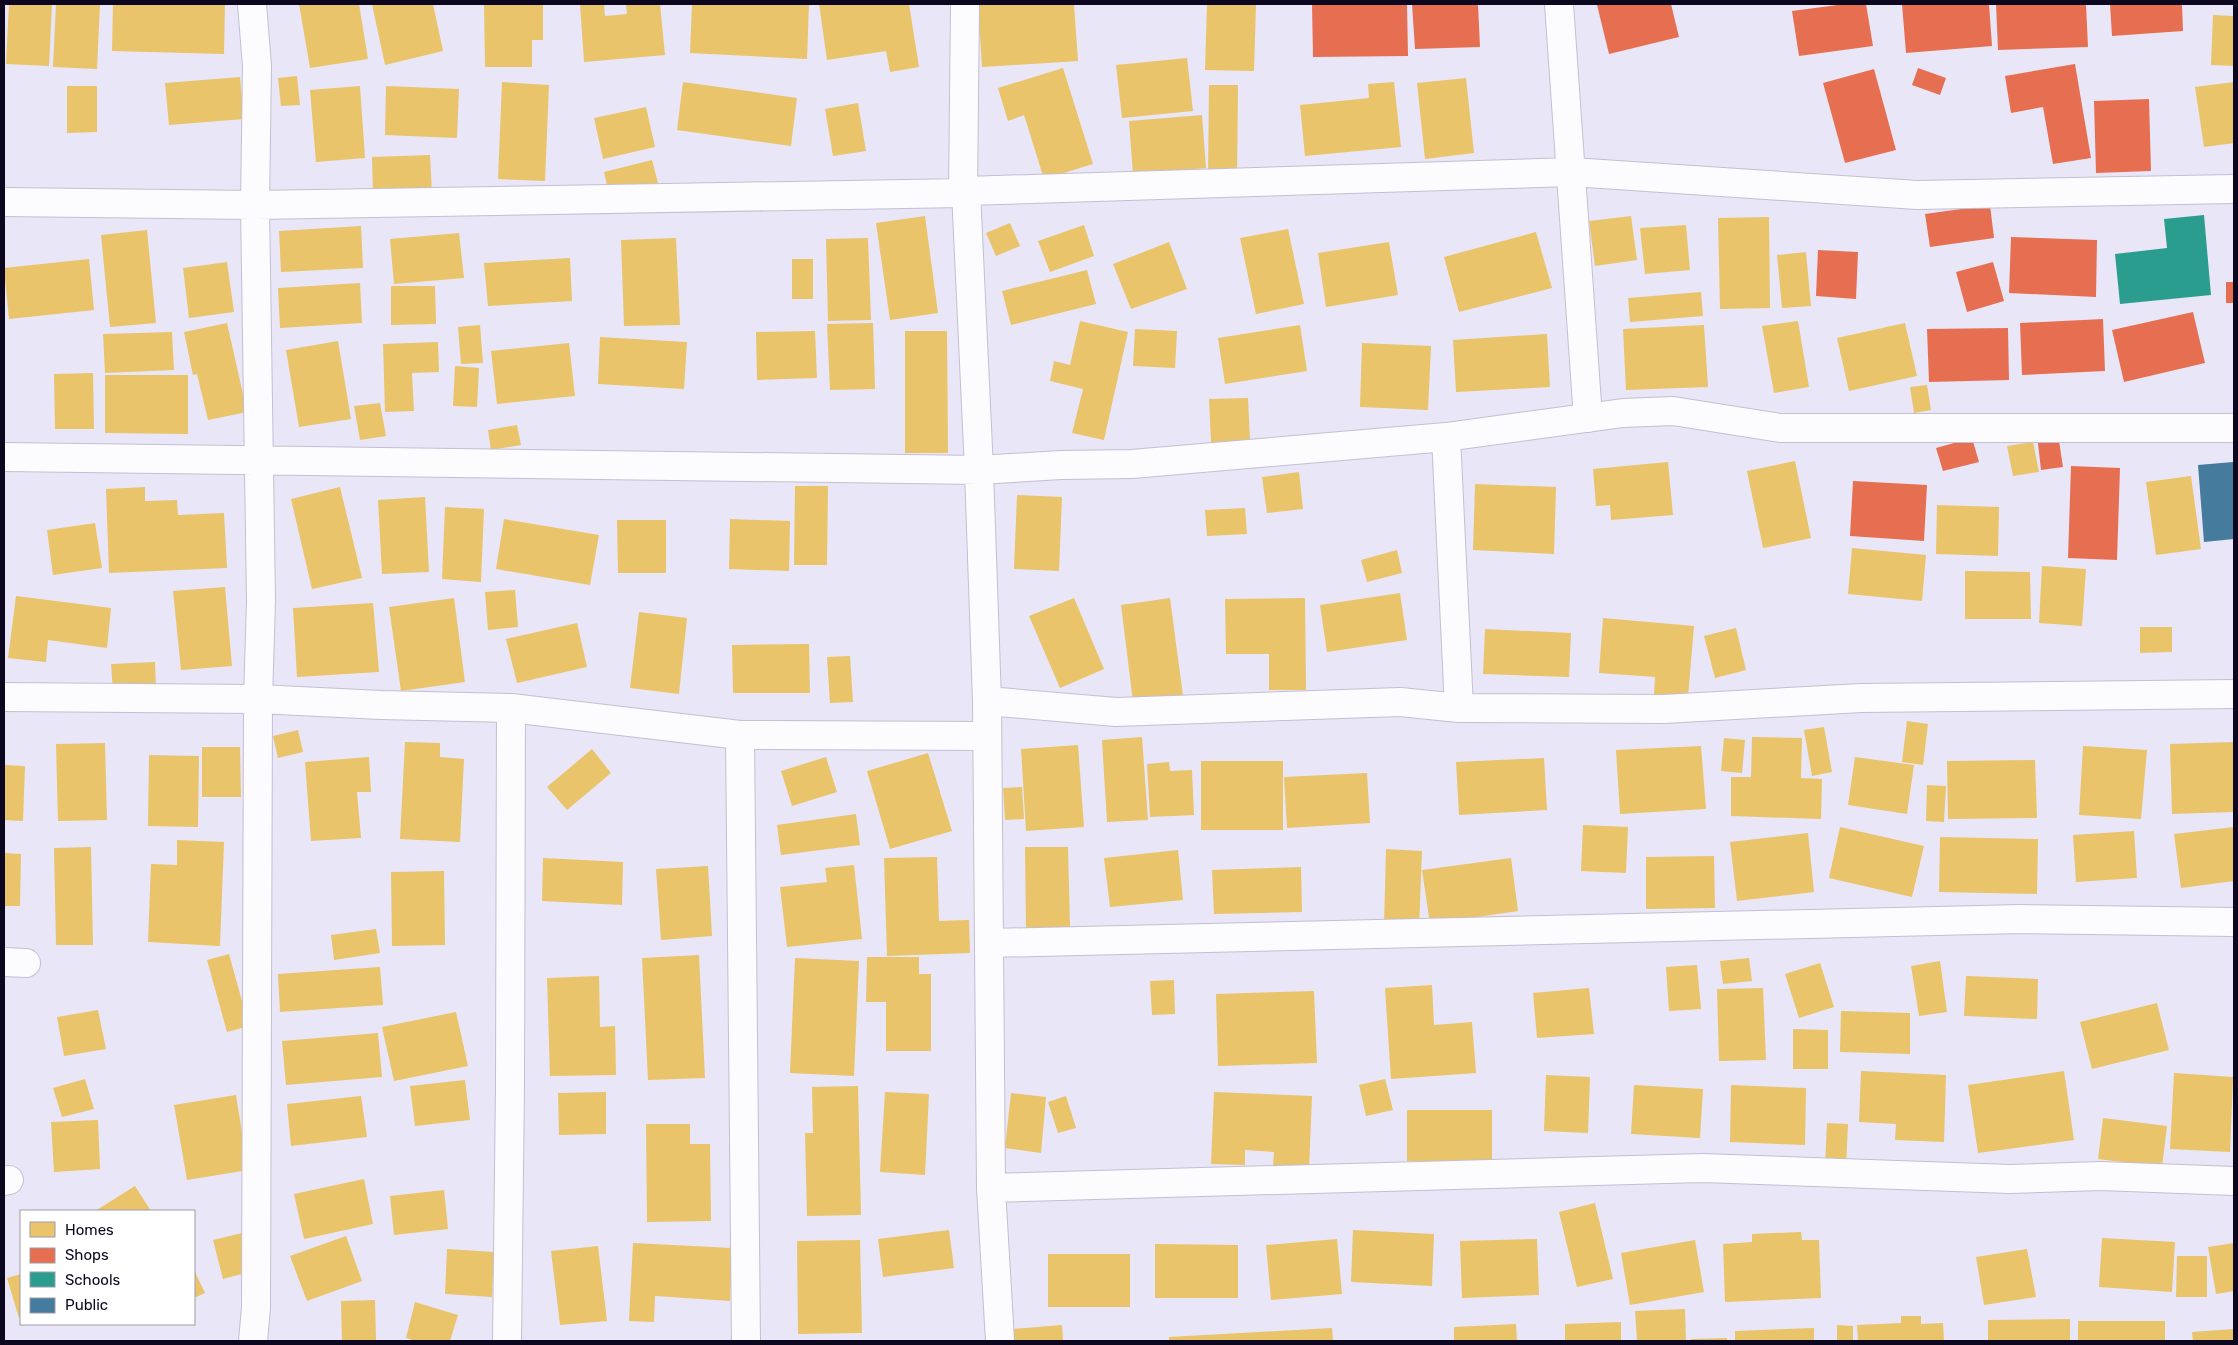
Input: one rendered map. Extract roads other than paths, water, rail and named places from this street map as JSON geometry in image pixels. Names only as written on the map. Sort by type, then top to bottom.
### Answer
[{"type":"street","points":[[252,4],[257,66],[255,206],[261,601],[258,698],[256,1308],[252,1341]]},
{"type":"street","points":[[965,4],[964,192],[979,470],[988,701],[991,1188],[1000,1341]]},
{"type":"street","points":[[1559,4],[1588,418]]},
{"type":"street","points":[[4,202],[255,206],[964,192],[1572,172],[1917,195],[2234,189]]},
{"type":"street","points":[[4,457],[979,470],[1060,465],[1132,464],[1446,437],[1623,413],[1673,410],[1780,428],[2234,428]]},
{"type":"street","points":[[1446,437],[1459,708]]},
{"type":"street","points":[[988,701],[1116,712],[1400,702],[1459,708],[1664,709],[1861,698],[2234,694]]},
{"type":"street","points":[[4,697],[258,698],[381,705],[511,708],[740,735],[987,736]]},
{"type":"street","points":[[507,1341],[511,708]]},
{"type":"street","points":[[740,735],[746,1341]]},
{"type":"street","points":[[990,943],[2022,919],[2234,922]]},
{"type":"street","points":[[991,1188],[1703,1168],[2010,1180],[2101,1176],[2234,1181]]}]
